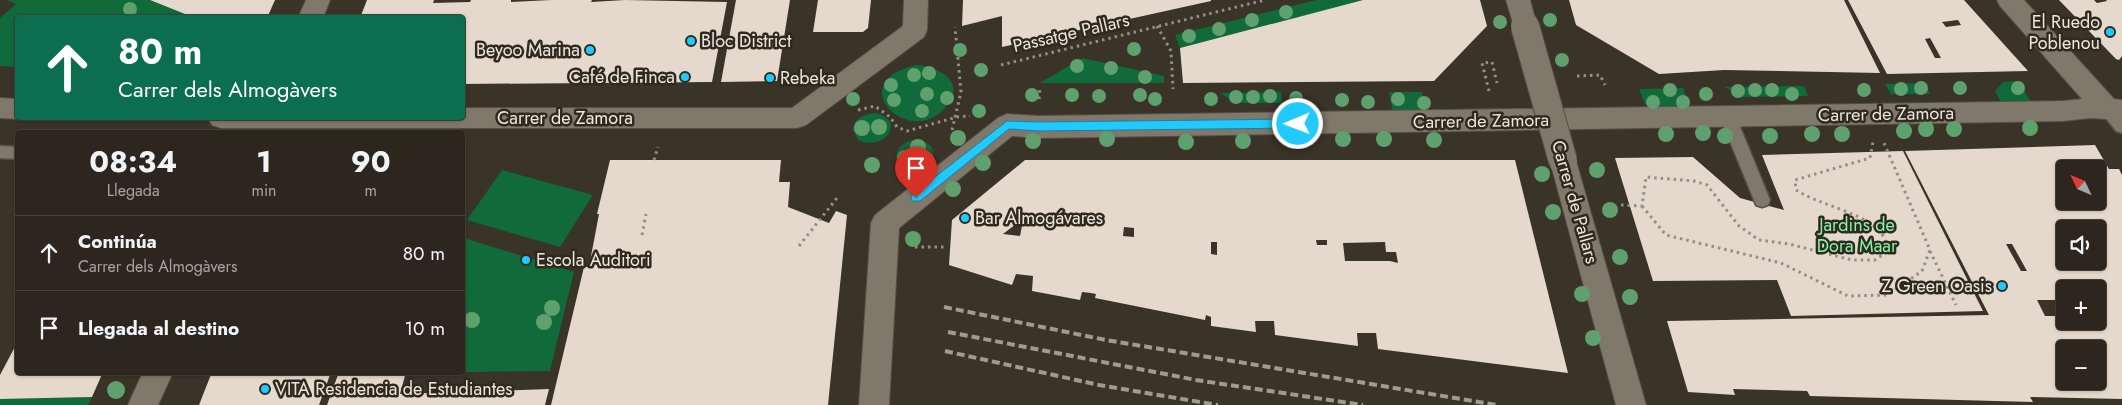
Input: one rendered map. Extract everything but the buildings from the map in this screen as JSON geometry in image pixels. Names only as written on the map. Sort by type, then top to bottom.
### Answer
[{"type":"street","points":[[311,15],[318,0]]},
{"type":"street","name":"Carrer de Zamora","points":[[465,120],[797,118],[915,30],[916,0]]},
{"type":"street","name":"Carrer de Pallars","points":[[1518,0],[1629,395]]},
{"type":"street","points":[[2009,0],[2117,115]]},
{"type":"street","points":[[0,108],[15,109]]},
{"type":"street","name":"Carrer de Zamora","points":[[874,405],[886,223],[1007,125],[1099,126],[1728,117],[2117,115]]},
{"type":"street","name":"Carrer de Zamora","points":[[246,120],[438,120]]},
{"type":"street","points":[[143,405],[157,375]]},
{"type":"lane","points":[[1728,117],[1762,200]]},
{"type":"lane","points":[[0,152],[15,153]]},
{"type":"path","name":"Passatge Pallars","points":[[1001,65],[1265,0]]},
{"type":"path","points":[[1158,26],[1171,51],[1173,89]]},
{"type":"path","points":[[951,134],[961,92],[955,27]]},
{"type":"path","points":[[1489,91],[1482,63],[1492,62],[1498,83]]},
{"type":"path","points":[[1577,76],[1600,75],[1605,85]]},
{"type":"path","points":[[857,110],[875,106],[890,117],[897,127],[907,131],[956,117],[976,116]]},
{"type":"path","points":[[1882,139],[1956,305]]},
{"type":"path","points":[[654,160],[658,147]]},
{"type":"path","points":[[800,246],[837,198]]},
{"type":"path","points":[[1642,206],[1666,235],[1781,263],[1848,296],[1887,295],[1922,271],[1930,250]]},
{"type":"path","points":[[642,235],[646,214]]},
{"type":"green space","points":[[7,0],[149,0],[190,15],[15,15],[15,67],[0,66],[0,18],[16,4]]},
{"type":"green space","points":[[1316,0],[1363,0],[1180,48],[1175,35]]},
{"type":"green space","points":[[1082,58],[1164,76],[1164,83],[1040,83]]},
{"type":"green space","points":[[917,65],[940,71],[951,81],[953,88],[953,95],[949,103],[934,117],[918,121],[902,118],[890,110],[883,98],[884,85],[894,73]]},
{"type":"green space","points":[[2019,81],[2031,102],[2001,102],[1995,91],[2003,82]]},
{"type":"green space","points":[[1924,83],[1930,94],[1891,94],[1885,84]]},
{"type":"green space","points":[[1804,86],[1808,96],[1742,97],[1725,87]]},
{"type":"green space","points":[[1683,88],[1691,109],[1655,109],[1645,104],[1639,89]]},
{"type":"green space","points":[[1281,92],[1282,103],[1236,103],[1220,93]]},
{"type":"green space","points":[[1389,92],[1422,92],[1427,113],[1393,113]]},
{"type":"green space","points":[[877,113],[886,117],[890,123],[891,129],[888,134],[876,142],[867,143],[858,140],[853,130],[855,122],[864,115]]},
{"type":"green space","points":[[913,140],[924,142],[931,147],[933,153],[932,160],[928,166],[921,170],[912,171],[901,167],[896,158],[898,150],[904,144]]},
{"type":"green space","points":[[502,170],[593,195],[560,247],[467,220]]},
{"type":"green space","points":[[465,238],[574,272],[550,371],[465,372]]},
{"type":"green space","points":[[92,397],[88,405],[0,405],[0,399]]},
{"type":"railway","points":[[944,307],[1106,340],[1497,405]]},
{"type":"railway","points":[[948,332],[1196,380],[1363,405]]},
{"type":"railway","points":[[945,351],[1099,385],[1218,405]]},
{"type":"place","name":"El Ruedo Poblenou","points":[[2110,32]]},
{"type":"place","name":"Bloc District","points":[[691,41]]},
{"type":"place","name":"Beyoo Marina","points":[[590,50]]},
{"type":"place","name":"Café de Finca","points":[[685,77]]},
{"type":"place","name":"Rebeka","points":[[770,78]]},
{"type":"place","name":"Bar Almogávares","points":[[965,218]]},
{"type":"place","name":"Escola Auditori","points":[[526,260]]},
{"type":"place","name":"Z Green Oasis","points":[[2002,286]]},
{"type":"place","name":"VITA Residencia de Estudiantes","points":[[265,389]]},
{"type":"route","points":[[916,198],[1007,125],[1298,124]]},
{"type":"park label","name":"Jardins de Dora Maar","points":[[1857,235]]}]
